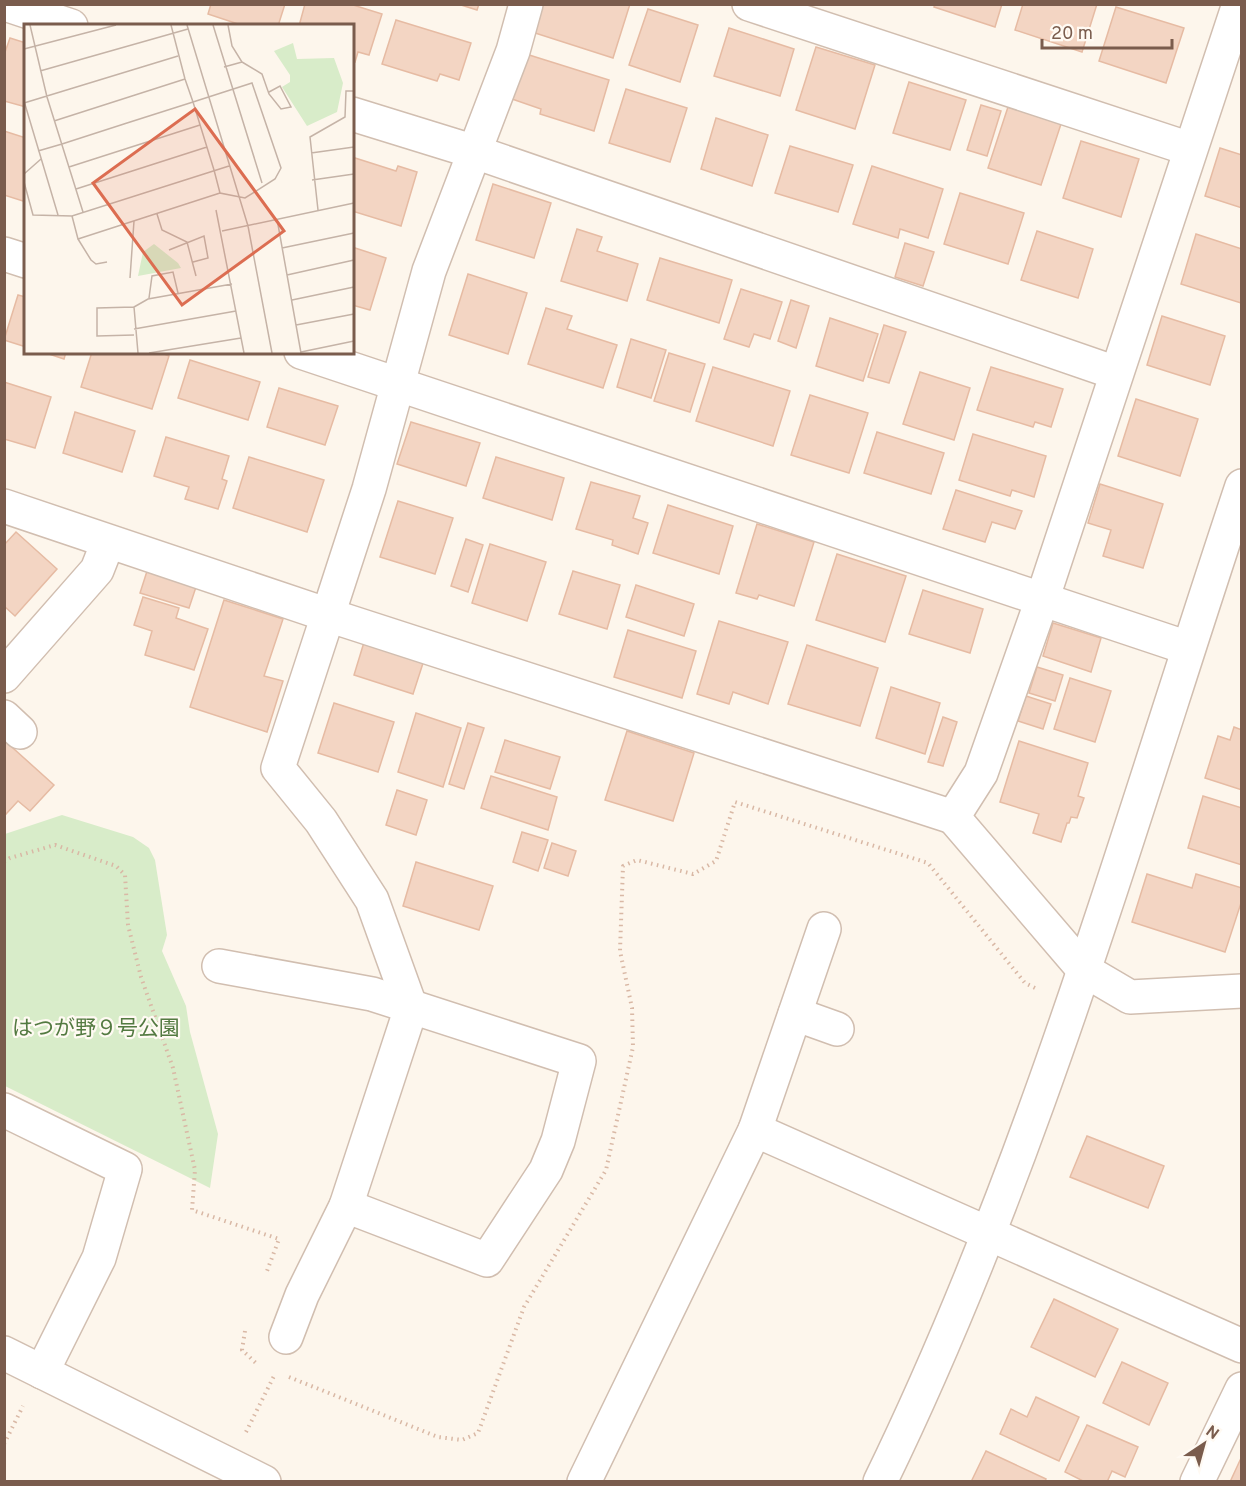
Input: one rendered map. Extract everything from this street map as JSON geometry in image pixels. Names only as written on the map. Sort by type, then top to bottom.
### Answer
[{"type":"street","points":[[5,4],[65,24]]},
{"type":"street","points":[[286,1337],[302,1295],[346,1206],[411,1008],[372,900],[321,821],[278,768],[369,489],[396,384],[429,271],[513,51],[526,4]]},
{"type":"street","points":[[749,4],[1190,149]]},
{"type":"street","points":[[954,817],[981,773],[1043,597],[1239,4]]},
{"type":"street","points":[[354,115],[475,153],[1116,372]]},
{"type":"street","points":[[4,254],[24,260]]},
{"type":"street","points":[[307,354],[1043,597],[1188,648]]},
{"type":"street","points":[[880,1482],[922,1394],[989,1235],[1084,970],[1242,486]]},
{"type":"street","points":[[4,506],[328,615],[954,817],[1084,970],[1130,997],[1242,991]]},
{"type":"street","points":[[4,676],[97,570],[108,542]]},
{"type":"street","points":[[584,1482],[755,1130],[824,929]]},
{"type":"street","points":[[219,966],[372,994],[579,1061],[558,1141],[546,1170],[487,1260],[346,1206]]},
{"type":"street","points":[[795,1014],[837,1029]]},
{"type":"street","points":[[4,1110],[125,1169],[99,1258],[42,1372]]},
{"type":"street","points":[[755,1130],[1242,1346]]},
{"type":"street","points":[[4,1353],[264,1482]]},
{"type":"street","points":[[1197,1482],[1242,1389]]},
{"type":"path","points":[[268,1369],[438,1437],[462,1440],[478,1433],[524,1307],[606,1170],[633,1047],[632,1008],[620,951],[623,866],[637,860],[693,874],[716,861],[735,802],[928,863],[1025,983],[1041,990]]},
{"type":"path","points":[[4,862],[10,858],[55,845],[116,866],[124,875],[131,936],[141,977],[173,1068],[195,1170],[192,1210],[279,1239],[267,1272]]},
{"type":"path","points":[[247,1328],[242,1350],[260,1366]]},
{"type":"path","points":[[261,1402],[276,1372]]},
{"type":"green space","name":"はつが野９号公園","points":[[62,815],[133,837],[149,848],[155,860],[167,935],[162,951],[186,1006],[190,1032],[218,1134],[210,1188],[5,1086],[5,834]]},
{"type":"building","points":[[211,4],[285,4],[279,24],[238,24],[208,14]]},
{"type":"building","points":[[305,4],[350,4],[382,14],[369,55],[358,52],[355,62],[354,24],[300,24]]},
{"type":"building","points":[[458,4],[479,4],[477,10]]},
{"type":"building","points":[[541,4],[630,4],[613,58],[532,32]]},
{"type":"building","points":[[935,4],[1002,4],[995,27],[934,7]]},
{"type":"building","points":[[1023,4],[1097,4],[1082,52],[1015,30]]},
{"type":"building","points":[[1116,7],[1184,28],[1166,83],[1099,61]]},
{"type":"building","points":[[648,9],[698,25],[680,82],[629,65]]},
{"type":"building","points":[[396,20],[471,43],[459,80],[440,74],[437,81],[382,64]]},
{"type":"building","points":[[729,28],[794,49],[780,96],[714,76]]},
{"type":"building","points":[[10,38],[24,42],[24,106],[4,101],[4,55]]},
{"type":"building","points":[[816,47],[875,65],[855,129],[796,110]]},
{"type":"building","points":[[526,54],[609,80],[594,131],[540,114],[541,109],[512,99]]},
{"type":"building","points":[[909,82],[966,100],[950,150],[893,133]]},
{"type":"building","points":[[626,89],[687,108],[670,162],[609,143]]},
{"type":"building","points":[[981,105],[1001,111],[987,156],[967,150]]},
{"type":"building","points":[[1008,107],[1061,124],[1041,185],[988,168]]},
{"type":"building","points":[[716,118],[768,135],[752,186],[701,169]]},
{"type":"building","points":[[4,131],[24,137],[24,201],[4,195]]},
{"type":"building","points":[[1081,141],[1139,159],[1121,217],[1063,198]]},
{"type":"building","points":[[790,146],[853,165],[838,212],[775,193]]},
{"type":"building","points":[[1220,148],[1242,155],[1242,208],[1205,196]]},
{"type":"building","points":[[354,158],[396,171],[398,166],[417,172],[401,226],[354,212]]},
{"type":"building","points":[[872,166],[943,189],[928,238],[900,229],[898,238],[853,224]]},
{"type":"building","points":[[493,184],[551,203],[534,258],[476,240]]},
{"type":"building","points":[[960,193],[1024,213],[1008,264],[944,244]]},
{"type":"building","points":[[577,229],[602,237],[597,251],[638,264],[627,301],[561,281]]},
{"type":"building","points":[[1037,231],[1093,249],[1078,298],[1021,280]]},
{"type":"building","points":[[1196,234],[1242,249],[1241,303],[1181,284]]},
{"type":"building","points":[[905,243],[934,252],[923,286],[895,277]]},
{"type":"building","points":[[354,248],[386,258],[370,310],[354,306]]},
{"type":"building","points":[[660,258],[732,280],[719,323],[647,300]]},
{"type":"building","points":[[468,274],[527,293],[508,354],[449,335]]},
{"type":"building","points":[[741,289],[782,302],[770,339],[754,334],[749,347],[724,339]]},
{"type":"building","points":[[18,295],[24,296],[24,346],[4,340]]},
{"type":"building","points":[[791,300],[809,306],[796,348],[778,341]]},
{"type":"building","points":[[546,308],[572,316],[567,329],[617,345],[603,388],[528,364]]},
{"type":"building","points":[[1162,316],[1225,336],[1210,385],[1147,365]]},
{"type":"building","points":[[830,318],[878,334],[863,381],[816,366]]},
{"type":"building","points":[[884,325],[906,332],[889,383],[868,377]]},
{"type":"building","points":[[631,339],[666,350],[651,398],[617,387]]},
{"type":"building","points":[[669,353],[705,364],[690,412],[654,401]]},
{"type":"building","points":[[49,354],[65,354],[64,359]]},
{"type":"building","points":[[91,354],[164,354],[169,356],[152,409],[81,387]]},
{"type":"building","points":[[190,360],[260,382],[248,420],[178,398]]},
{"type":"building","points":[[713,367],[790,391],[773,446],[696,421]]},
{"type":"building","points":[[991,367],[1063,389],[1051,427],[1035,422],[1033,427],[977,410]]},
{"type":"building","points":[[920,372],[970,388],[954,440],[903,424]]},
{"type":"building","points":[[4,382],[51,397],[35,448],[4,439]]},
{"type":"building","points":[[279,388],[338,406],[325,445],[267,427]]},
{"type":"building","points":[[810,395],[868,413],[849,473],[791,455]]},
{"type":"building","points":[[1136,399],[1198,419],[1180,476],[1118,456]]},
{"type":"building","points":[[75,412],[135,431],[122,472],[63,453]]},
{"type":"building","points":[[411,422],[480,443],[466,486],[397,464]]},
{"type":"building","points":[[877,432],[944,453],[931,494],[864,473]]},
{"type":"building","points":[[973,434],[1046,456],[1034,497],[1012,490],[1010,496],[959,480]]},
{"type":"building","points":[[166,437],[229,456],[222,479],[227,481],[218,509],[185,499],[189,487],[154,476]]},
{"type":"building","points":[[249,457],[324,480],[307,532],[233,508]]},
{"type":"building","points":[[496,457],[564,478],[552,520],[483,498]]},
{"type":"building","points":[[591,482],[640,496],[633,518],[648,523],[638,554],[612,545],[613,540],[576,529]]},
{"type":"building","points":[[1100,484],[1163,504],[1143,568],[1103,556],[1111,530],[1088,523]]},
{"type":"building","points":[[956,490],[1022,511],[1015,529],[992,522],[985,542],[943,529]]},
{"type":"building","points":[[398,501],[453,518],[435,574],[380,557]]},
{"type":"building","points":[[668,505],[733,526],[719,574],[653,553]]},
{"type":"building","points":[[757,524],[814,542],[794,606],[759,595],[757,599],[736,593]]},
{"type":"building","points":[[16,532],[57,569],[15,616],[4,606],[4,545]]},
{"type":"building","points":[[466,539],[483,545],[468,592],[451,586]]},
{"type":"building","points":[[490,544],[546,562],[527,621],[472,603]]},
{"type":"building","points":[[837,554],[906,576],[885,642],[816,620]]},
{"type":"building","points":[[149,565],[198,581],[189,608],[140,593]]},
{"type":"building","points":[[573,571],[620,585],[607,629],[559,614]]},
{"type":"building","points":[[636,585],[694,604],[684,636],[626,617]]},
{"type":"building","points":[[923,590],[983,609],[970,653],[909,634]]},
{"type":"building","points":[[143,597],[179,608],[176,618],[208,629],[194,670],[145,655],[152,631],[134,625]]},
{"type":"building","points":[[224,600],[283,619],[264,676],[283,681],[267,732],[190,707]]},
{"type":"building","points":[[719,621],[788,642],[768,704],[733,692],[729,704],[697,694]]},
{"type":"building","points":[[1053,623],[1101,638],[1091,672],[1043,656]]},
{"type":"building","points":[[628,630],[696,651],[682,698],[614,677]]},
{"type":"building","points":[[365,639],[425,657],[413,694],[354,675]]},
{"type":"building","points":[[807,645],[878,668],[860,726],[788,704]]},
{"type":"building","points":[[1037,667],[1063,675],[1055,701],[1029,693]]},
{"type":"building","points":[[1070,678],[1111,691],[1095,742],[1054,729]]},
{"type":"building","points":[[891,687],[940,703],[925,754],[876,738]]},
{"type":"building","points":[[1026,696],[1051,704],[1043,729],[1018,721]]},
{"type":"building","points":[[334,703],[394,722],[378,772],[318,753]]},
{"type":"building","points":[[416,713],[461,728],[443,787],[398,772]]},
{"type":"building","points":[[943,717],[957,722],[943,766],[928,762]]},
{"type":"building","points":[[468,723],[484,728],[464,789],[449,784]]},
{"type":"building","points":[[1234,727],[1242,730],[1242,790],[1205,778],[1218,736],[1230,740]]},
{"type":"building","points":[[627,731],[694,753],[673,821],[605,800]]},
{"type":"building","points":[[4,740],[54,785],[30,811],[18,801],[6,814],[4,813]]},
{"type":"building","points":[[505,740],[560,757],[550,789],[495,772]]},
{"type":"building","points":[[1019,741],[1088,763],[1078,796],[1084,798],[1077,818],[1071,817],[1067,823],[1061,842],[1033,833],[1039,814],[1000,802]]},
{"type":"building","points":[[491,776],[557,797],[548,830],[481,808]]},
{"type":"building","points":[[397,790],[427,800],[416,835],[386,825]]},
{"type":"building","points":[[1203,796],[1242,808],[1242,865],[1188,848]]},
{"type":"building","points":[[522,832],[548,840],[538,871],[513,862]]},
{"type":"building","points":[[552,843],[576,851],[568,876],[544,868]]},
{"type":"building","points":[[416,862],[493,886],[479,930],[403,906]]},
{"type":"building","points":[[1147,874],[1192,888],[1196,874],[1242,888],[1242,900],[1225,952],[1132,922]]},
{"type":"building","points":[[1087,1136],[1164,1166],[1148,1208],[1070,1177]]},
{"type":"building","points":[[1054,1299],[1118,1329],[1095,1377],[1031,1347]]},
{"type":"building","points":[[1122,1362],[1168,1383],[1149,1425],[1103,1403]]},
{"type":"building","points":[[1036,1397],[1079,1417],[1059,1461],[1000,1434],[1011,1409],[1027,1417]]},
{"type":"building","points":[[1087,1425],[1138,1447],[1125,1477],[1112,1471],[1107,1482],[1085,1482],[1065,1472]]},
{"type":"building","points":[[986,1451],[1046,1479],[1045,1482],[971,1482]]},
{"type":"building","points":[[1242,1456],[1242,1482],[1230,1482]]}]
